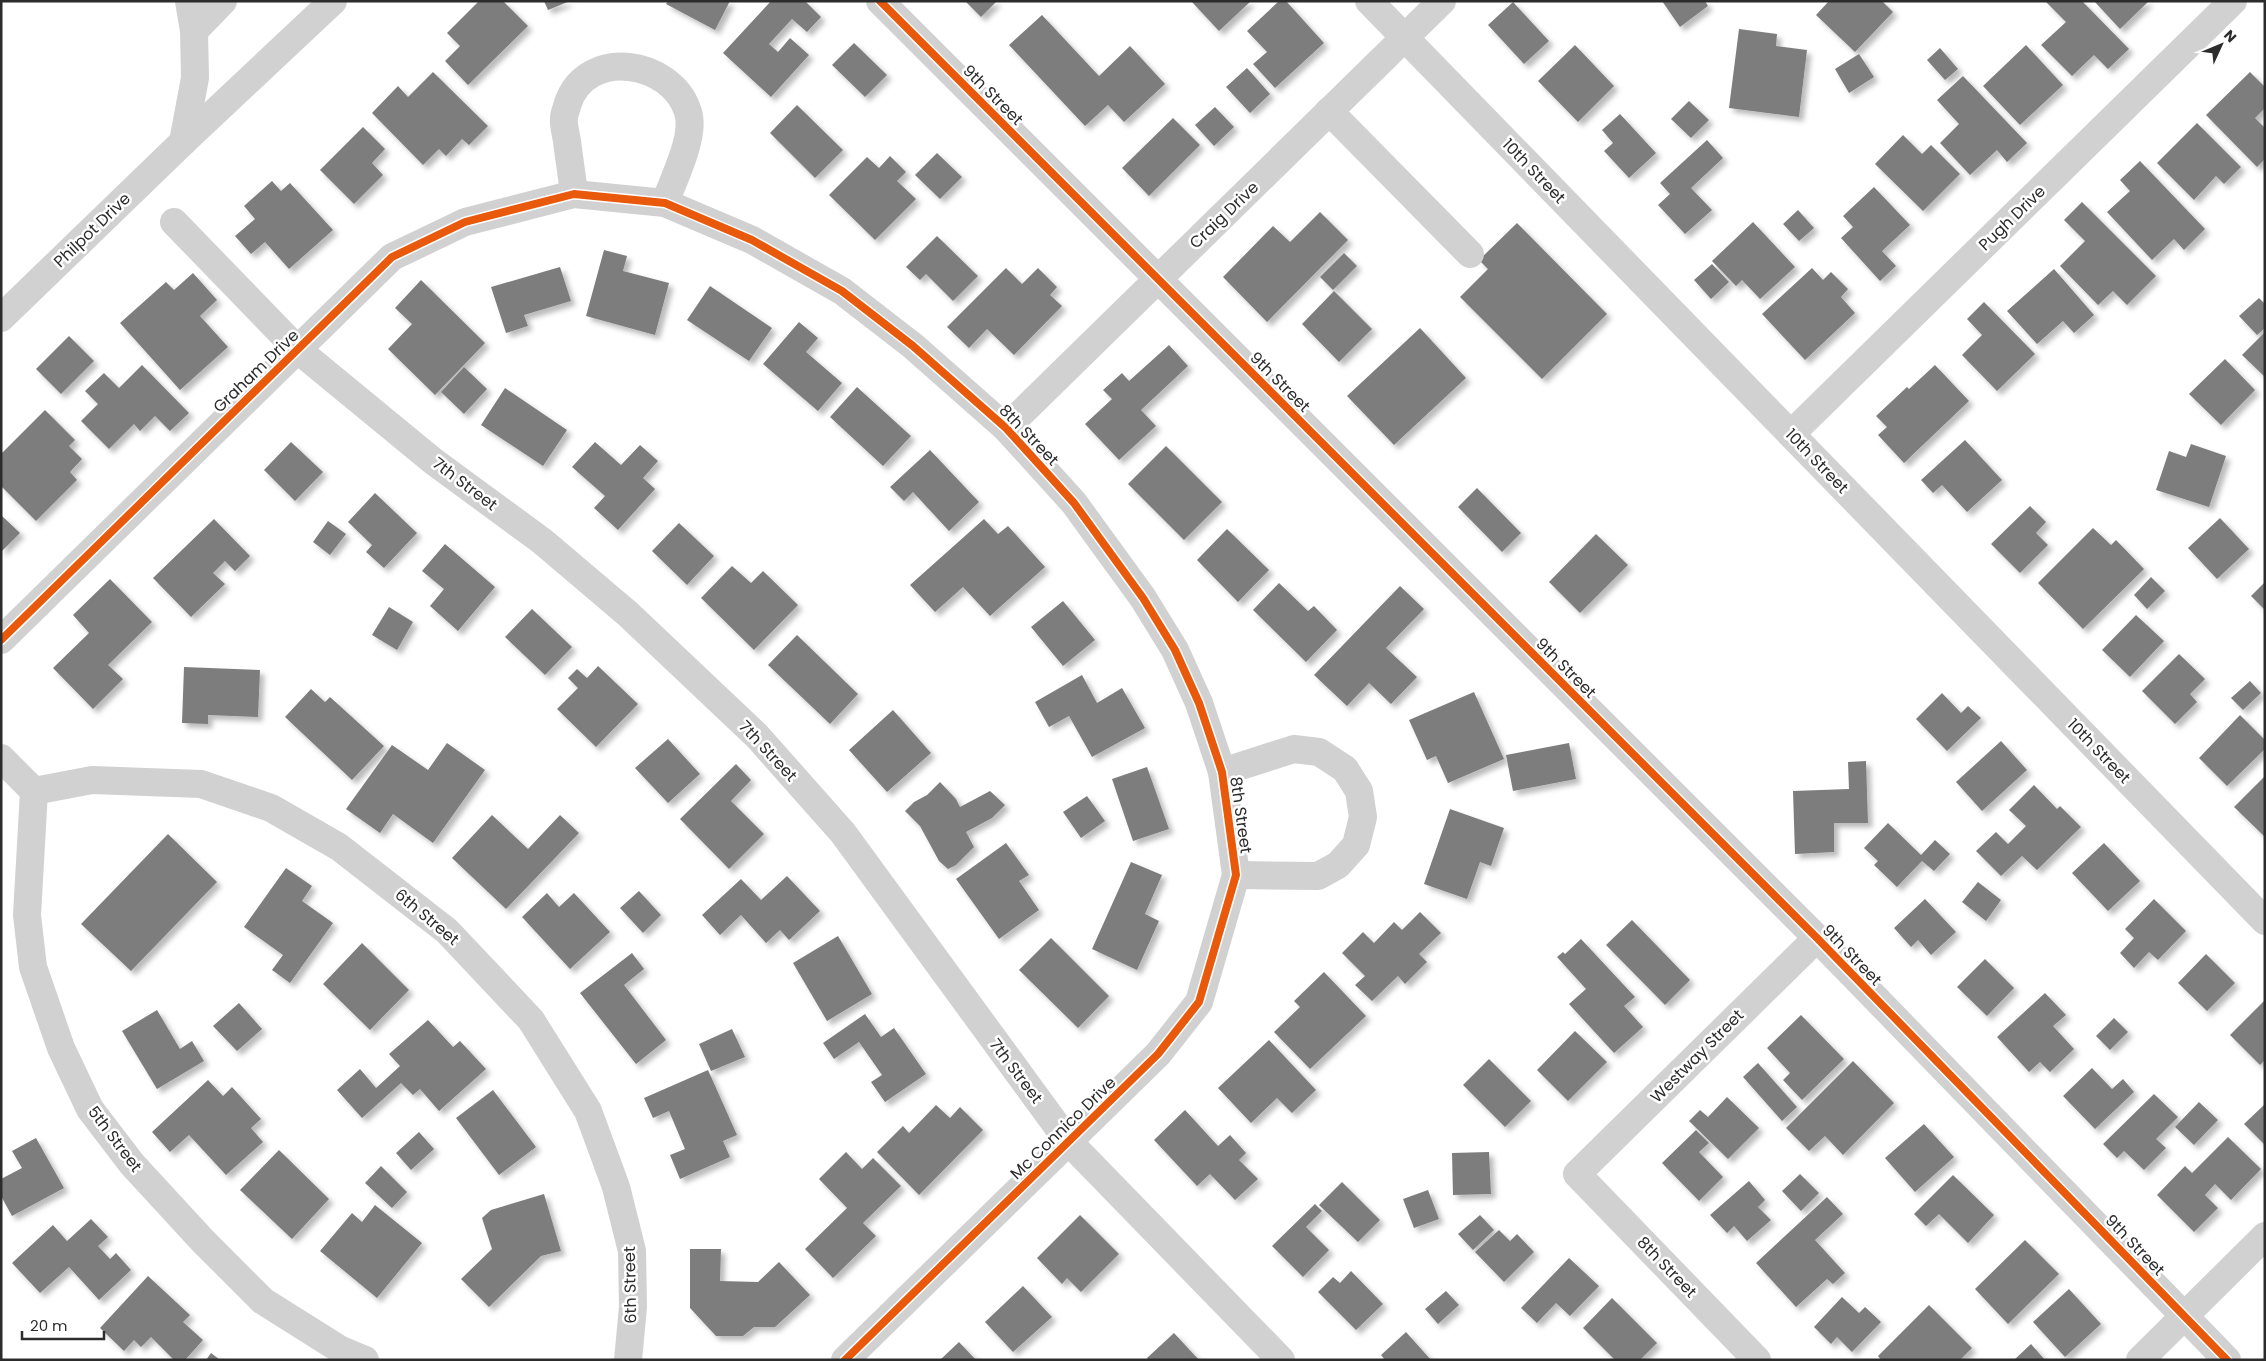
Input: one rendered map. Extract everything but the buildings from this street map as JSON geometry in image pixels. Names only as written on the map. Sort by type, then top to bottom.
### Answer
[{"type":"street","points":[[183,142],[195,78],[194,31],[190,1]]},
{"type":"street","points":[[194,31],[223,1]]},
{"type":"street","name":"Philpot Drive","points":[[1,318],[183,142],[333,1]]},
{"type":"street","name":"9th Street","points":[[880,1],[1816,938],[2227,1360]]},
{"type":"street","name":"10th Street","points":[[1369,1],[2265,921]]},
{"type":"street","name":"Craig Drive","points":[[1006,428],[1442,1]]},
{"type":"street","name":"Pugh Drive","points":[[1791,434],[2233,1]]},
{"type":"street","points":[[574,194],[564,118],[571,95],[588,75],[609,67],[634,67],[659,74],[679,92],[689,113],[689,136],[664,203]]},
{"type":"street","points":[[1329,111],[1470,254]]},
{"type":"street","name":"8th Street","points":[[574,194],[664,203],[752,240],[842,291],[913,346],[1006,428],[1074,504],[1143,598],[1175,650],[1199,703],[1222,772],[1236,875],[1318,876],[1338,865],[1356,845],[1363,817],[1359,791],[1346,769],[1319,752],[1294,749],[1222,772]]},
{"type":"street","name":"Graham Drive","points":[[1,640],[392,257],[465,222],[574,194]]},
{"type":"street","name":"7th Street","points":[[174,222],[298,350],[433,461],[542,541],[628,614],[757,736],[843,833],[1068,1141],[1281,1360]]},
{"type":"street","points":[[1,758],[34,791]]},
{"type":"street","name":"6th Street","points":[[34,791],[92,780],[201,784],[271,808],[339,847],[448,931],[531,1020],[588,1111],[616,1187],[632,1251],[633,1307],[628,1360]]},
{"type":"street","name":"5th Street","points":[[34,791],[27,915],[33,967],[62,1048],[90,1109],[132,1164],[202,1240],[263,1301],[341,1350],[366,1360]]},
{"type":"street","name":"Mc Connico Drive","points":[[845,1360],[1158,1054],[1198,1002],[1236,875]]},
{"type":"street","name":"Westway Street","points":[[1577,1174],[1816,938]]},
{"type":"street","name":"8th Street","points":[[1577,1174],[1757,1360]]},
{"type":"street","points":[[2140,1360],[2265,1236]]},
{"type":"cycle path","points":[[880,1],[1817,938],[2227,1360]]},
{"type":"cycle path","points":[[1,640],[392,257],[465,222],[574,194],[665,203],[752,240],[842,291],[913,346],[1006,428],[1074,503],[1143,598],[1175,650],[1199,703],[1222,772],[1236,875],[1199,1002],[1158,1054],[845,1360]]}]
